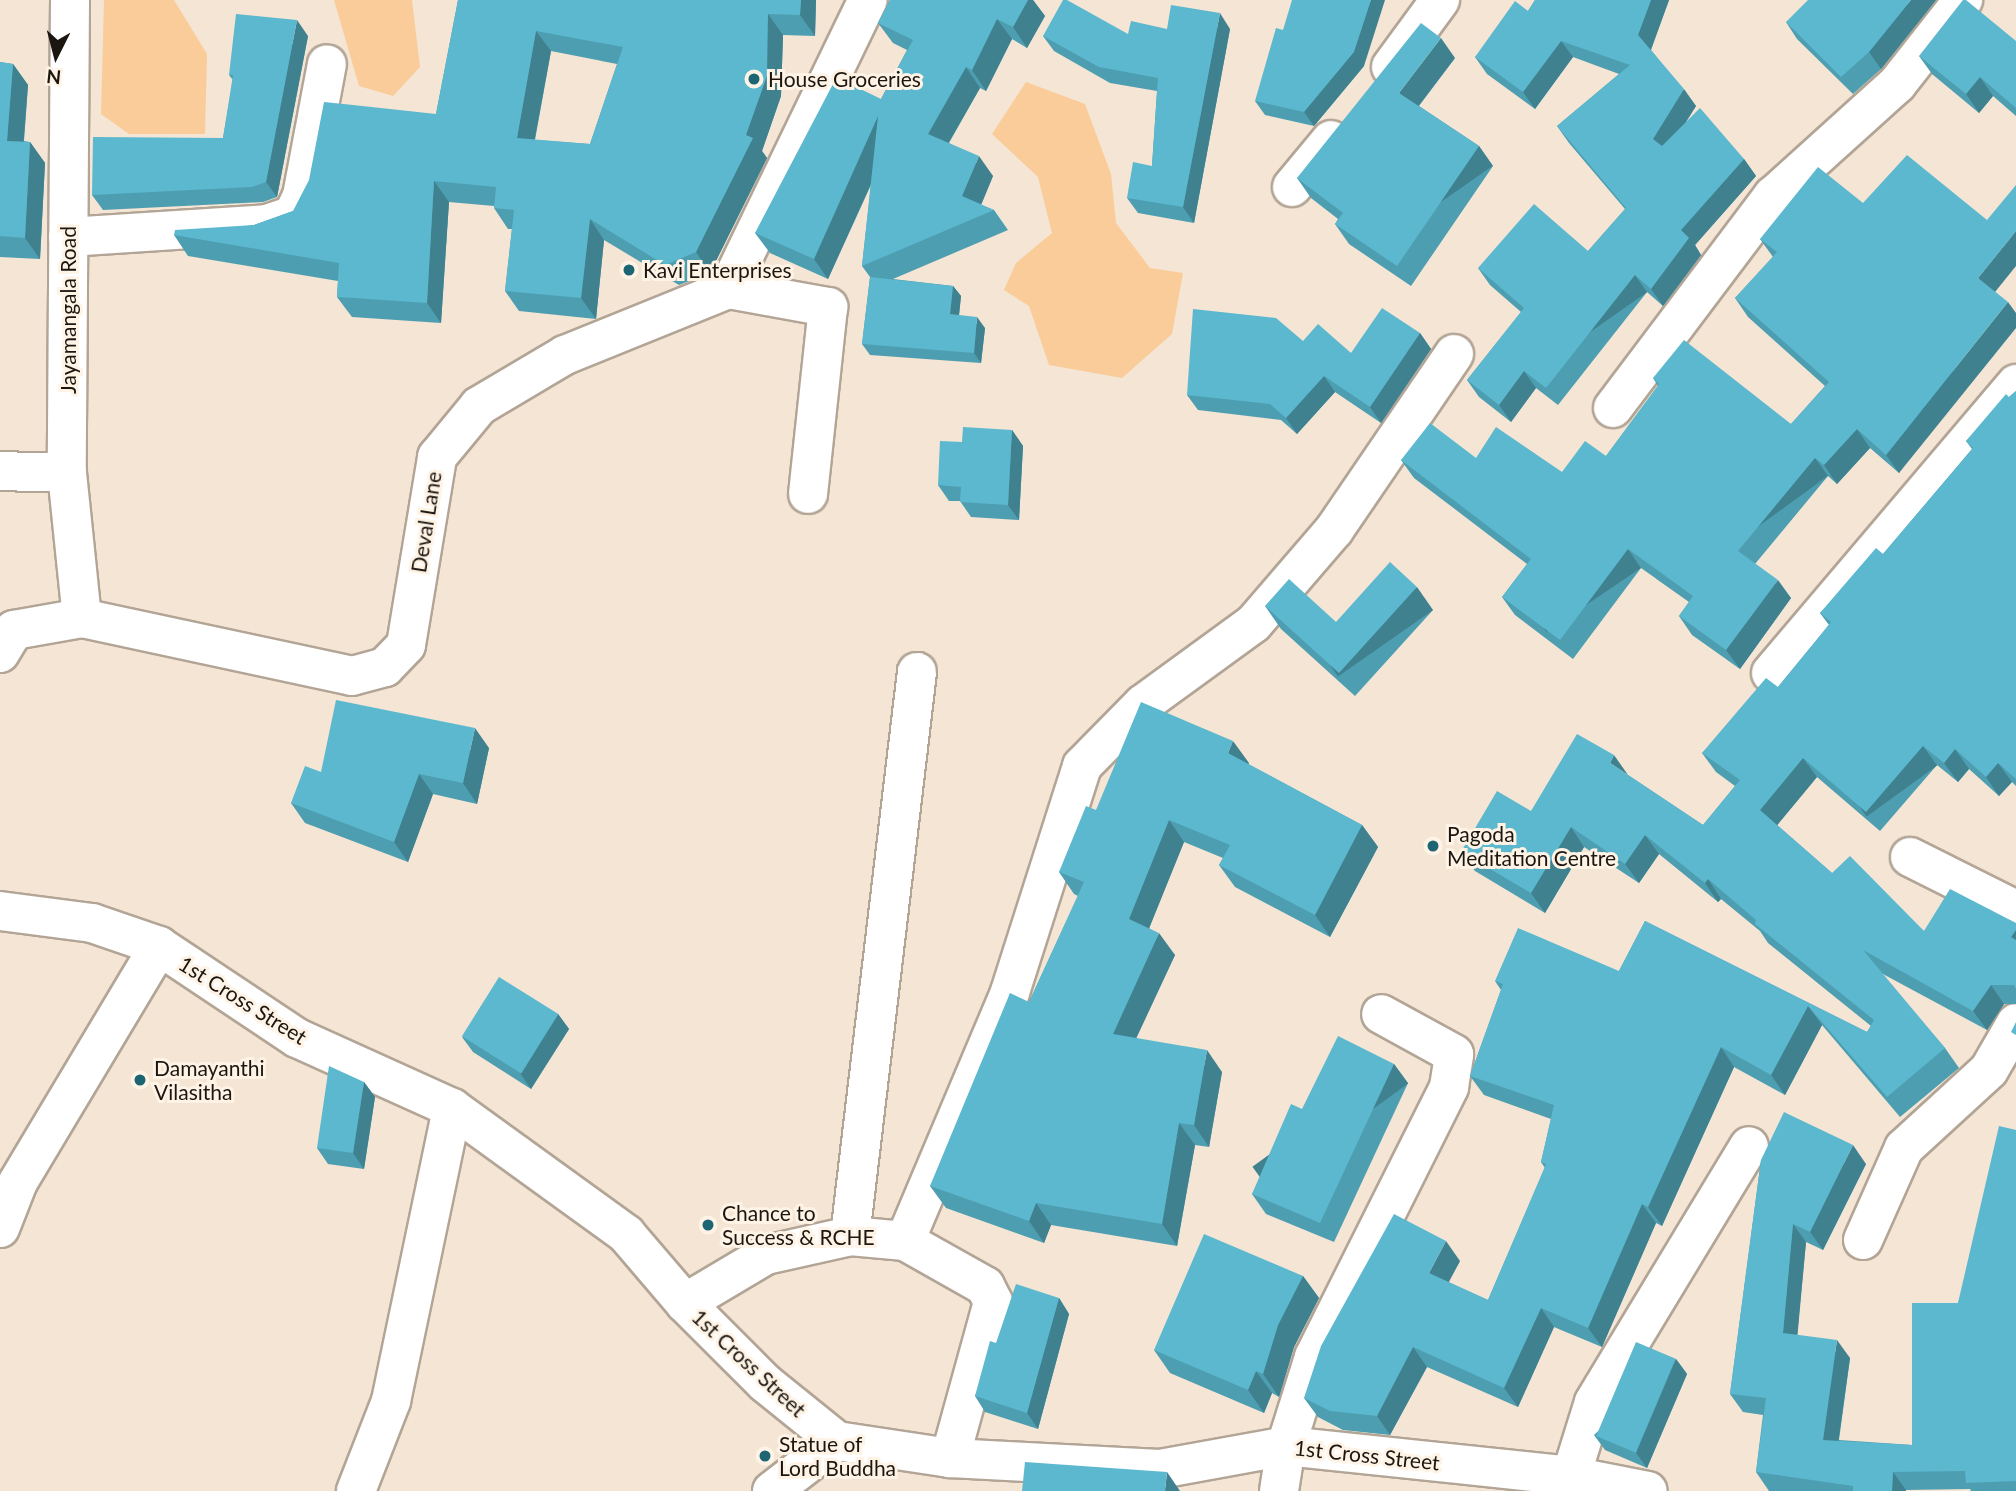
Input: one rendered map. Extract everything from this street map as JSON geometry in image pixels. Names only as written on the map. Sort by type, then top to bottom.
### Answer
[{"type":"street","name":"Jayamangala Road","points":[[70,0],[67,473],[82,618]]},
{"type":"street","points":[[808,494],[828,307],[728,289],[868,0]]},
{"type":"street","points":[[1292,187],[1362,103],[1440,0]]},
{"type":"street","points":[[1613,408],[1773,196],[1897,84],[1963,0]]},
{"type":"street","points":[[68,237],[267,224],[293,215],[302,196],[327,64]]},
{"type":"street","name":"Deval Lane","points":[[0,653],[14,630],[82,618],[352,676],[386,667],[406,645],[437,457],[479,406],[565,355],[728,289]]},
{"type":"street","points":[[905,1241],[1010,992],[1082,766],[1143,704],[1254,623],[1334,530],[1454,354]]},
{"type":"street","points":[[1770,673],[2016,384]]},
{"type":"street","points":[[0,471],[67,473]]},
{"type":"street","points":[[850,1236],[917,672]]},
{"type":"street","points":[[1910,857],[2016,910]]},
{"type":"street","name":"1st Cross Street","points":[[0,911],[92,923],[159,946],[297,1038],[452,1108],[626,1234],[685,1303],[765,1383],[837,1441],[950,1458],[1160,1469],[1286,1446],[1571,1476],[1648,1491]]},
{"type":"street","points":[[0,1228],[18,1182],[159,946]]},
{"type":"street","points":[[1279,1491],[1286,1446],[1314,1357],[1450,1087],[1454,1054],[1381,1014]]},
{"type":"street","points":[[1863,1240],[1904,1148],[1989,1070],[2016,1023]]},
{"type":"street","points":[[356,1491],[391,1401],[452,1108]]},
{"type":"street","points":[[1571,1476],[1594,1402],[1749,1146]]},
{"type":"street","points":[[685,1303],[766,1255],[850,1236],[905,1241],[985,1286],[993,1302],[950,1458]]},
{"type":"street","points":[[772,1491],[837,1441]]},
{"type":"shaded area","points":[[104,0],[174,0],[207,54],[205,134],[129,134],[101,114]]},
{"type":"shaded area","points":[[334,0],[412,0],[420,67],[393,96],[359,86]]},
{"type":"shaded area","points":[[1026,82],[1085,104],[1111,174],[1116,223],[1150,268],[1183,273],[1172,334],[1122,378],[1049,365],[1029,306],[1004,290],[1016,263],[1052,233],[1038,177],[992,134]]},
{"type":"building","points":[[458,0],[801,0],[800,15],[768,14],[767,76],[746,135],[753,138],[696,252],[665,265],[590,219],[581,298],[505,291],[514,210],[494,208],[496,187],[434,181],[427,303],[337,297],[339,263],[174,235],[175,230],[254,225],[293,211],[309,180],[324,102],[436,114]],"holes":[[[536,31],[623,47],[590,144],[517,138]]]},
{"type":"building","points":[[890,0],[1028,0],[1013,27],[997,19],[972,70],[966,67],[928,134],[979,156],[962,196],[994,210],[862,266],[878,116],[814,259],[755,233],[834,82],[846,82],[881,99],[913,40],[878,23]]},
{"type":"building","points":[[1063,0],[1128,34],[1131,21],[1167,29],[1171,5],[1220,13],[1183,207],[1127,198],[1133,162],[1152,166],[1158,78],[1099,67],[1043,36]]},
{"type":"building","points":[[1292,0],[1371,0],[1354,52],[1304,112],[1255,101],[1276,28],[1283,30]]},
{"type":"building","points":[[1535,0],[1651,0],[1638,35],[1684,89],[1653,139],[1662,146],[1700,108],[1744,159],[1681,230],[1689,238],[1651,289],[1635,275],[1546,388],[1524,371],[1499,405],[1467,380],[1524,308],[1478,268],[1534,204],[1588,251],[1626,208],[1557,126],[1630,65],[1561,41],[1523,92],[1475,57],[1515,1],[1528,11]]},
{"type":"building","points":[[1808,0],[1911,0],[1869,52],[1841,77],[1786,22]]},
{"type":"building","points":[[1963,0],[2016,41],[2016,108],[1980,77],[1966,94],[1919,56]]},
{"type":"building","points":[[236,14],[297,20],[266,182],[252,187],[92,195],[93,137],[223,138],[233,75],[229,75]]},
{"type":"building","points":[[1421,23],[1441,38],[1399,93],[1479,146],[1397,266],[1335,224],[1343,213],[1297,178]]},
{"type":"building","points":[[0,62],[13,64],[7,141],[30,142],[25,238],[0,236]]},
{"type":"building","points":[[1907,155],[1987,220],[2016,185],[2016,231],[1978,278],[2008,302],[1886,455],[1857,429],[1824,465],[1815,458],[1738,551],[1778,580],[1726,650],[1679,616],[1693,596],[1628,549],[1560,640],[1502,597],[1531,559],[1401,460],[1430,423],[1476,458],[1496,427],[1562,472],[1585,441],[1606,456],[1659,384],[1653,378],[1684,340],[1791,424],[1829,382],[1735,298],[1777,252],[1760,239],[1818,167],[1863,203]]},
{"type":"building","points":[[870,277],[953,286],[950,314],[977,317],[974,353],[862,344]]},
{"type":"building","points":[[1382,308],[1420,333],[1370,407],[1324,376],[1286,418],[1270,404],[1187,395],[1193,309],[1276,318],[1303,341],[1318,324],[1351,353]]},
{"type":"building","points":[[2016,391],[2016,779],[1998,763],[1986,777],[1955,749],[1944,763],[1923,746],[1866,812],[1803,758],[1760,810],[1832,873],[1850,856],[1924,931],[1950,889],[2016,923],[2016,930],[2011,937],[2016,940],[2016,989],[2014,985],[1991,985],[1973,1011],[1863,950],[1945,1048],[1887,1097],[1808,1006],[1771,1075],[1721,1047],[1648,1207],[1642,1204],[1588,1328],[1541,1308],[1504,1388],[1413,1347],[1377,1416],[1330,1411],[1304,1398],[1321,1346],[1394,1214],[1446,1241],[1429,1273],[1488,1300],[1546,1164],[1541,1162],[1554,1105],[1470,1076],[1503,984],[1495,981],[1518,928],[1619,971],[1645,921],[1867,1032],[1874,1020],[1755,924],[1756,920],[1708,879],[1705,883],[1645,835],[1625,864],[1571,827],[1531,893],[1461,852],[1497,791],[1531,811],[1577,734],[1614,755],[1610,763],[1703,825],[1740,780],[1702,753],[1766,678],[1778,687],[1831,622],[1820,613],[1876,548],[1883,554],[1973,448],[1966,441],[2006,394],[2009,397]]},
{"type":"building","points":[[963,427],[1012,430],[1008,505],[960,502],[961,487],[938,485],[940,441],[962,442]]},
{"type":"building","points":[[1390,562],[1417,587],[1339,673],[1265,606],[1289,579],[1336,622]]},
{"type":"building","points":[[336,700],[475,728],[463,783],[419,774],[394,842],[291,803],[305,766],[321,772]]},
{"type":"building","points":[[1141,702],[1233,741],[1228,753],[1362,825],[1315,915],[1219,865],[1230,845],[1169,820],[1129,919],[1159,933],[1113,1034],[1207,1050],[1194,1125],[1179,1123],[1162,1224],[1036,1203],[1029,1221],[930,1186],[1010,993],[1029,1002],[1084,882],[1059,872],[1086,806],[1096,810]]},
{"type":"building","points":[[499,977],[558,1014],[521,1073],[462,1036]]},
{"type":"building","points":[[2016,1022],[2016,1035],[2011,1032]]},
{"type":"building","points":[[1338,1036],[1394,1064],[1320,1223],[1252,1194],[1291,1104],[1302,1109]]},
{"type":"building","points":[[329,1066],[364,1082],[353,1153],[317,1148]]},
{"type":"building","points":[[1784,1112],[1853,1145],[1810,1232],[1793,1224],[1783,1333],[1837,1340],[1823,1440],[1912,1445],[1912,1303],[1958,1303],[1999,1126],[2016,1130],[2016,1481],[1966,1483],[1965,1471],[1893,1472],[1892,1491],[1853,1491],[1853,1486],[1756,1472],[1766,1398],[1730,1394],[1761,1160]]},
{"type":"building","points":[[1204,1234],[1303,1276],[1278,1325],[1263,1374],[1256,1371],[1248,1390],[1154,1350]]},
{"type":"building","points":[[1016,1284],[1059,1298],[1027,1413],[975,1396],[990,1341],[996,1343]]},
{"type":"building","points":[[1636,1342],[1676,1359],[1636,1453],[1596,1436]]},
{"type":"building","points":[[1025,1462],[1167,1472],[1165,1491],[1022,1491]]},
{"type":"place","name":"House Groceries","points":[[754,79]]},
{"type":"place","name":"Kavi Enterprises","points":[[629,270]]},
{"type":"place","name":"Pagoda Meditation Centre","points":[[1433,846]]},
{"type":"place","name":"Damayanthi Vilasitha","points":[[140,1080]]},
{"type":"place","name":"Chance to Success & RCHE","points":[[708,1225]]},
{"type":"place","name":"Statue of Lord Buddha","points":[[765,1456]]}]
